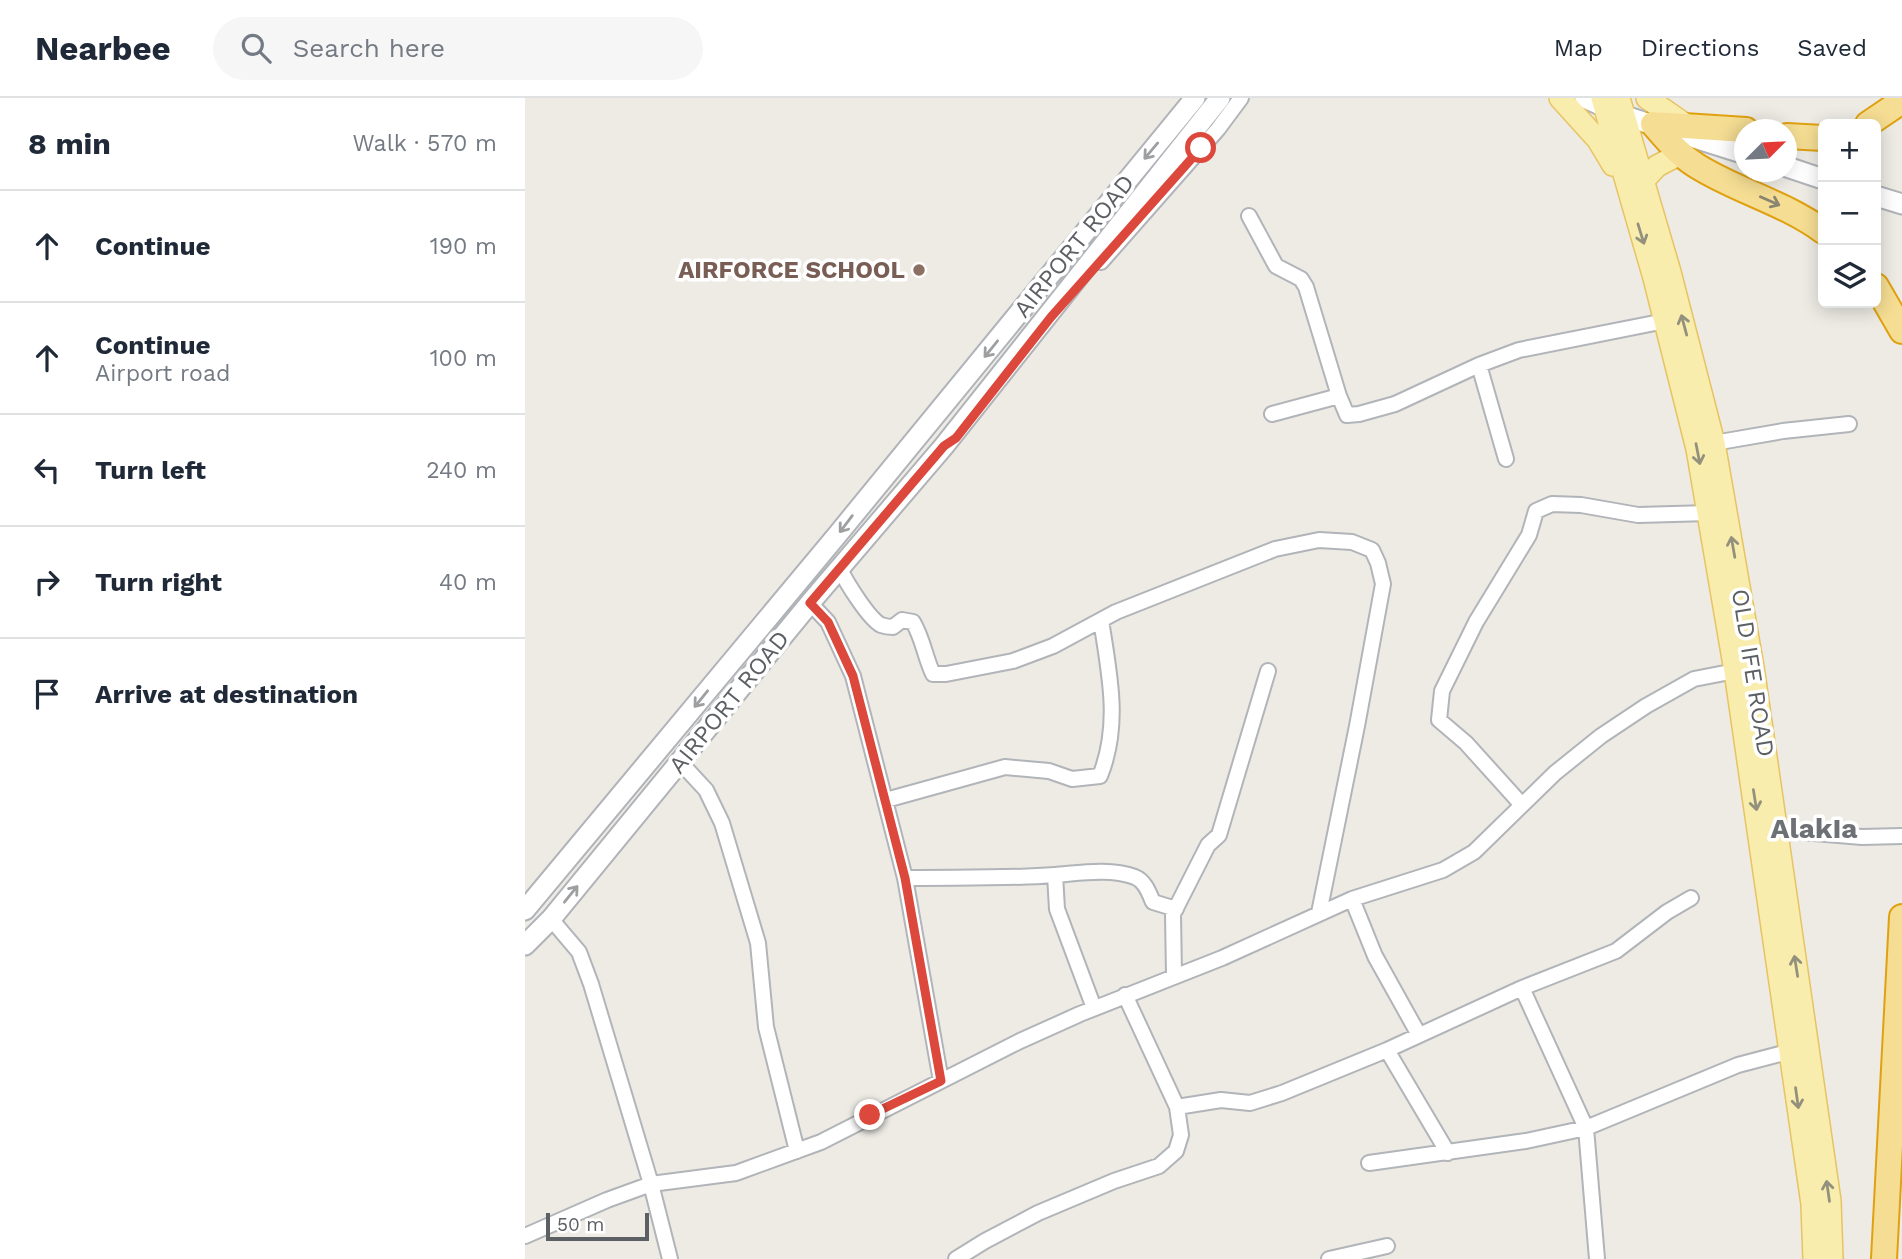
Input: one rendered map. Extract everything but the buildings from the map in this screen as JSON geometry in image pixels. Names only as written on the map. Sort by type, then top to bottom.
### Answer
[{"type":"highway","points":[[1875,119],[1902,101]]},
{"type":"highway","points":[[1653,124],[1734,129]]},
{"type":"highway","points":[[1653,124],[1680,154],[1699,167],[1793,211],[1818,228]]},
{"type":"highway","points":[[1797,137],[1818,138]]},
{"type":"highway","points":[[1881,295],[1902,331]]},
{"type":"highway","points":[[1884,1259],[1902,917]]},
{"type":"main road","name":"AIRPORT ROAD","points":[[525,910],[1063,262],[1195,98]]},
{"type":"main road","name":"AIRPORT ROAD","points":[[525,945],[551,919],[810,603],[944,446],[1220,98]]},
{"type":"main road","points":[[1560,98],[1635,184],[1657,166],[1680,154]]},
{"type":"main road","points":[[1584,98],[1613,105],[1653,124],[1734,150]]},
{"type":"main road","points":[[1647,98],[1686,125]]},
{"type":"main road","name":"OLD IFE ROAD","points":[[1613,105],[1635,184],[1664,321],[1697,449],[1830,1201],[1832,1259]]},
{"type":"main road","points":[[1797,170],[1818,177]]},
{"type":"main road","name":"OLD IFE ROAD","points":[[1635,184],[1673,283],[1714,443],[1751,654],[1777,830],[1774,879],[1791,1051],[1812,1204],[1814,1259]]},
{"type":"main road","points":[[1881,198],[1900,204]]},
{"type":"main road","points":[[1063,262],[1079,274]]},
{"type":"street","points":[[944,446],[956,438],[1051,317],[1218,129],[1241,98]]},
{"type":"street","points":[[1249,216],[1276,266],[1301,279],[1306,287],[1347,415],[1395,404],[1479,365],[1519,350],[1664,321]]},
{"type":"street","points":[[1479,365],[1506,459]]},
{"type":"street","points":[[1272,414],[1339,396]]},
{"type":"street","points":[[1714,443],[1783,431],[1849,424]]},
{"type":"street","points":[[1522,805],[1466,743],[1439,720],[1442,691],[1476,622],[1529,535],[1536,511],[1552,504],[1581,505],[1638,514],[1709,513]]},
{"type":"street","points":[[839,569],[849,587],[882,626],[893,627],[902,620],[913,622],[933,674],[946,674],[1013,661],[1053,646],[1101,621],[1275,549],[1319,540],[1352,542],[1371,550],[1378,563],[1383,584],[1319,913]]},
{"type":"street","points":[[810,603],[828,622],[853,676],[905,878],[941,1081]]},
{"type":"street","points":[[886,800],[1005,767],[1049,771],[1072,779],[1100,776],[1108,756],[1113,697],[1101,621]]},
{"type":"street","points":[[1174,976],[1172,930],[1176,909],[1208,845],[1219,835],[1268,671]]},
{"type":"street","points":[[525,1236],[650,1184],[736,1173],[821,1142],[1020,1041],[1094,1008],[1222,958],[1352,899],[1443,870],[1474,852],[1555,773],[1601,736],[1694,678],[1735,671]]},
{"type":"street","points":[[680,762],[706,790],[722,823],[758,943],[766,1027],[797,1151]]},
{"type":"street","points":[[1777,830],[1862,837],[1902,836]]},
{"type":"street","points":[[905,878],[1115,873],[1137,878],[1146,887],[1153,902],[1176,909]]},
{"type":"street","points":[[1055,876],[1057,909],[1094,1008]]},
{"type":"street","points":[[1177,1107],[1221,1100],[1250,1103],[1387,1051],[1521,988],[1616,951],[1667,912],[1691,898]]},
{"type":"street","points":[[1352,899],[1375,956],[1419,1035]]},
{"type":"street","points":[[551,919],[579,952],[583,963],[670,1259]]},
{"type":"street","points":[[1521,988],[1586,1128],[1597,1259]]},
{"type":"street","points":[[956,1259],[1038,1213],[1114,1181],[1159,1166],[1175,1152],[1181,1135],[1177,1107],[1125,995]]},
{"type":"street","points":[[1387,1051],[1448,1153]]},
{"type":"street","points":[[1369,1163],[1526,1141],[1586,1128],[1738,1065],[1791,1051]]},
{"type":"street","points":[[1329,1259],[1387,1246]]},
{"type":"place","name":"AIRFORCE SCHOOL","points":[[919,270]]},
{"type":"district","name":"AlakIa","points":[[1814,828]]},
{"type":"route","points":[[870,1115],[941,1081],[905,878],[853,676],[828,622],[810,603],[944,446],[956,438],[1051,317],[1201,148]]}]
